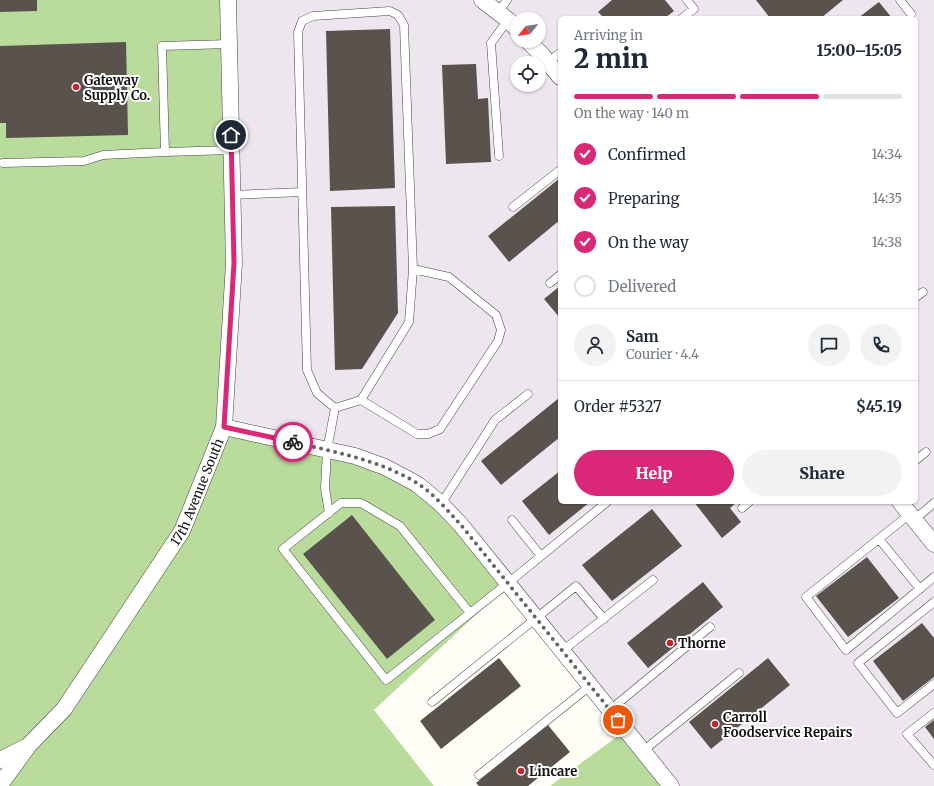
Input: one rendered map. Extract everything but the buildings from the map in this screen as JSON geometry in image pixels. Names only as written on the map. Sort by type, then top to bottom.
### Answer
[{"type":"street","name":"17th Avenue South","points":[[0,785],[29,745],[64,709],[182,531],[224,427],[234,263],[228,0]]},
{"type":"street","points":[[482,0],[507,15]]},
{"type":"street","points":[[539,48],[554,57],[558,70]]},
{"type":"street","points":[[224,427],[355,456],[385,467],[417,484],[441,504],[461,525],[670,786]]},
{"type":"street","points":[[908,512],[934,544]]},
{"type":"street","name":"17th Avenue South","points":[[0,760],[29,745]]},
{"type":"lane","points":[[685,16],[694,9],[687,0]]},
{"type":"lane","points":[[900,0],[911,14]]},
{"type":"lane","points":[[390,11],[398,15],[404,25],[413,269],[409,322],[361,400],[335,408],[317,393],[306,370],[298,32],[302,21],[313,16],[390,11]]},
{"type":"lane","points":[[499,156],[491,43],[507,15]]},
{"type":"lane","points":[[165,152],[162,46],[229,44]]},
{"type":"lane","points":[[3,163],[84,161],[103,155],[231,150]]},
{"type":"lane","points":[[513,207],[558,172]]},
{"type":"lane","points":[[232,194],[302,192]]},
{"type":"lane","points":[[361,400],[417,434],[428,434],[440,429],[498,341],[501,330],[496,315],[449,277],[413,269]]},
{"type":"lane","points":[[550,283],[558,277]]},
{"type":"lane","points":[[441,504],[495,420],[528,394]]},
{"type":"lane","points":[[329,513],[325,488],[327,450],[335,408]]},
{"type":"lane","points":[[918,458],[926,452]]},
{"type":"lane","points":[[470,613],[400,526],[361,503],[342,503],[283,549],[386,680],[508,583],[605,504]]},
{"type":"lane","points":[[934,503],[908,512],[879,539],[806,597],[846,650],[934,577]]},
{"type":"lane","points":[[742,508],[747,504]]},
{"type":"lane","points":[[512,520],[541,556]]},
{"type":"lane","points":[[879,539],[920,589]]},
{"type":"lane","points":[[562,651],[653,580]]},
{"type":"lane","points":[[432,702],[576,586],[604,619]]},
{"type":"lane","points":[[934,603],[858,663],[897,713],[934,684]]},
{"type":"lane","points":[[610,710],[710,627]]},
{"type":"lane","points":[[643,751],[739,673]]},
{"type":"lane","points":[[479,776],[590,686]]},
{"type":"lane","points":[[934,713],[908,734],[934,765]]},
{"type":"shaded area","points":[[228,0],[934,0],[934,786],[672,786],[417,484],[224,427]]},
{"type":"green space","points":[[0,0],[228,0],[234,263],[224,427],[355,456],[417,484],[507,586],[374,710],[434,786],[0,786],[29,746],[0,760]]},
{"type":"green space","points":[[626,730],[670,786],[550,786]]},
{"type":"way so far","points":[[293,442],[355,456],[385,467],[417,484],[441,504],[461,525],[618,720]]},
{"type":"place","name":"Gateway Supply Co.","points":[[76,87]]},
{"type":"place","name":"Thorne","points":[[670,643]]},
{"type":"place","name":"Carroll Foodservice Repairs","points":[[715,724]]},
{"type":"place","name":"Lincare","points":[[521,771]]},
{"type":"route","points":[[231,135],[234,263],[224,427],[293,442]]}]
